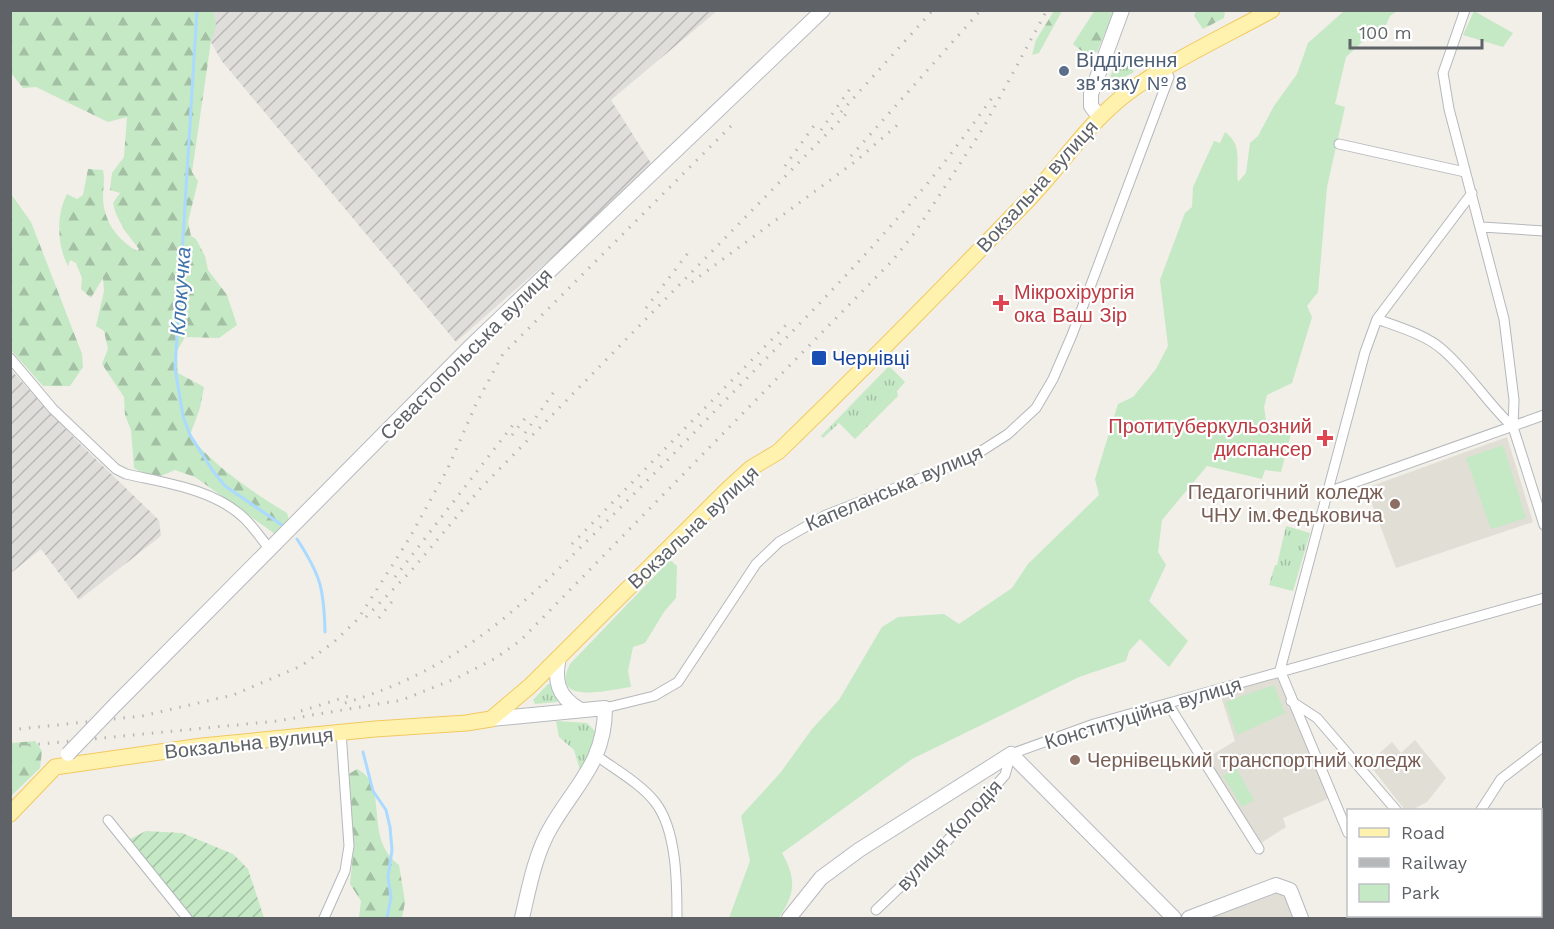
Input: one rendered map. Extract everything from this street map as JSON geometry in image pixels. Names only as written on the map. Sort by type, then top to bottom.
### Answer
[{"type":"main road","name":"Вокзальна вулиця","points":[[55,767],[202,746],[491,719],[559,657],[730,487],[751,468],[774,456],[928,304],[1036,192],[1100,118],[1126,94],[1272,10]]},
{"type":"main road","points":[[10,814],[55,767]]},
{"type":"street","name":"Севастопольська вулиця","points":[[55,767],[472,345],[824,10]]},
{"type":"street","points":[[1100,118],[1091,106],[1091,94],[1122,10]]},
{"type":"street","points":[[1465,10],[1443,73],[1465,172],[1482,227],[1504,319],[1514,400],[1513,427],[1544,525]]},
{"type":"street","name":"Капеланська вулиця","points":[[491,719],[605,708],[654,696],[678,682],[756,564],[779,542],[826,515],[969,459],[1008,434],[1036,408],[1053,379],[1072,335],[1169,77],[1165,70]]},
{"type":"street","points":[[1339,144],[1465,172]]},
{"type":"street","points":[[1347,831],[1280,672],[1365,352],[1377,319],[1472,193]]},
{"type":"street","points":[[1482,227],[1544,231]]},
{"type":"street","points":[[1377,319],[1418,335],[1444,350],[1495,410],[1513,427]]},
{"type":"street","points":[[10,358],[53,409],[116,469],[126,474],[196,492],[222,502],[243,517],[270,549]]},
{"type":"street","points":[[1328,492],[1544,415]]},
{"type":"street","name":"Конституційна вулиця","points":[[789,918],[821,878],[859,850],[1011,754],[1094,724],[1544,598]]},
{"type":"street","points":[[559,657],[556,681],[564,698],[579,710]]},
{"type":"street","points":[[537,678],[546,676],[556,681]]},
{"type":"street","points":[[1291,701],[1317,718],[1395,809]]},
{"type":"street","points":[[1168,704],[1259,849]]},
{"type":"street","points":[[522,918],[542,843],[597,756],[605,731],[605,708]]},
{"type":"street","points":[[324,918],[345,871],[349,846],[342,732]]},
{"type":"street","points":[[1482,809],[1501,779],[1544,746]]},
{"type":"street","points":[[1011,754],[1174,918]]},
{"type":"street","name":"вулиця Колодія","points":[[876,910],[940,849],[1005,776],[1011,754]]},
{"type":"street","points":[[597,756],[626,777],[658,807],[673,848],[677,918]]},
{"type":"street","points":[[108,820],[187,918]]},
{"type":"street","points":[[1189,918],[1276,885],[1290,890],[1301,918]]},
{"type":"shaded area","points":[[197,11],[717,11],[611,100],[654,168],[456,342],[221,60],[197,17]]},
{"type":"shaded area","points":[[10,369],[80,444],[159,520],[161,536],[79,600],[41,549],[11,573]]},
{"type":"shaded area","points":[[1507,437],[1533,522],[1396,568],[1366,488]]},
{"type":"shaded area","points":[[1280,673],[1332,797],[1283,818],[1286,827],[1261,843],[1207,758],[1235,741],[1219,690]]},
{"type":"shaded area","points":[[1415,740],[1446,778],[1427,802],[1414,809],[1404,809],[1368,763],[1392,742],[1401,753]]},
{"type":"shaded area","points":[[1284,891],[1293,918],[1209,918],[1235,907]]},
{"type":"green space","points":[[1095,10],[1114,11],[1097,52],[1084,53],[1073,44]]},
{"type":"green space","points":[[10,11],[214,11],[216,26],[211,41],[192,172],[198,181],[188,222],[191,236],[196,239],[205,256],[208,270],[227,295],[237,325],[219,338],[185,337],[177,351],[178,373],[204,387],[200,408],[190,435],[221,467],[287,513],[289,520],[275,534],[195,477],[175,470],[154,479],[134,468],[131,430],[125,415],[124,397],[102,364],[108,349],[104,331],[96,326],[104,291],[103,278],[91,298],[81,289],[82,278],[76,263],[70,260],[68,266],[64,258],[59,230],[63,202],[67,194],[77,199],[83,195],[88,169],[103,170],[104,207],[109,222],[123,241],[137,251],[139,249],[117,215],[113,203],[120,193],[110,190],[112,173],[124,157],[127,117],[108,122],[36,87],[23,88],[11,73]]},
{"type":"green space","points":[[1054,11],[1062,11],[1039,53],[1032,55],[1036,40]]},
{"type":"green space","points":[[1196,11],[1225,11],[1224,18],[1203,29],[1194,16]]},
{"type":"green space","points":[[1344,11],[1397,11],[1390,16],[1382,34],[1378,35],[1374,31],[1346,57],[1335,104],[1345,107],[1327,187],[1318,292],[1307,306],[1312,317],[1292,383],[1267,395],[1264,407],[1266,420],[1292,430],[1281,472],[1265,470],[1262,479],[1207,466],[1162,520],[1158,552],[1166,565],[1149,601],[1188,641],[1169,667],[1140,639],[1129,651],[1126,661],[1079,677],[912,759],[782,853],[790,871],[792,886],[791,894],[779,918],[729,918],[750,861],[741,816],[781,772],[812,729],[839,700],[882,627],[898,617],[944,614],[959,624],[1012,588],[1028,564],[1099,495],[1095,479],[1118,404],[1133,397],[1156,369],[1168,346],[1160,280],[1185,213],[1192,207],[1193,187],[1214,141],[1220,143],[1225,132],[1235,143],[1238,182],[1246,173],[1250,143],[1258,136],[1274,106],[1297,74],[1308,43]]},
{"type":"green space","points":[[1474,11],[1513,33],[1503,47],[1463,35]]},
{"type":"green space","points":[[1121,53],[1134,72],[1105,87]]},
{"type":"green space","points":[[11,194],[31,222],[82,354],[83,367],[70,386],[43,386],[11,350]]},
{"type":"green space","points":[[889,366],[905,382],[897,391],[898,396],[855,439],[839,423],[823,438],[821,436]]},
{"type":"green space","points":[[1503,445],[1526,518],[1491,529],[1466,458]]},
{"type":"green space","points":[[1286,526],[1310,533],[1293,591],[1269,585],[1275,565],[1277,565]]},
{"type":"green space","points":[[670,560],[677,566],[676,598],[664,612],[645,643],[633,647],[628,671],[631,687],[585,692],[575,691],[568,686],[566,677],[570,664]]},
{"type":"green space","points":[[548,684],[552,684],[559,699],[557,702],[535,704],[533,700]]},
{"type":"green space","points":[[1274,685],[1285,713],[1237,735],[1225,702]]},
{"type":"green space","points":[[556,721],[587,723],[598,734],[581,774],[574,750],[559,737]]},
{"type":"green space","points":[[35,741],[42,751],[40,768],[11,796],[11,743]]},
{"type":"green space","points":[[1236,768],[1254,800],[1242,807],[1223,776]]},
{"type":"green space","points":[[357,769],[367,777],[373,787],[382,841],[388,854],[399,865],[405,902],[402,918],[359,918],[361,901],[350,884],[354,846],[349,774]]},
{"type":"green space","points":[[146,831],[182,833],[233,854],[248,869],[264,918],[193,918],[126,841]]},
{"type":"waterway","name":"Клокучка","points":[[197,10],[175,368],[183,416],[190,435],[225,486],[285,527]]},
{"type":"waterway","points":[[297,539],[320,583],[325,632]]},
{"type":"waterway","name":"Клокучка","points":[[363,752],[373,791],[386,810],[390,827],[392,850],[388,877],[391,897],[387,918]]},
{"type":"railway","points":[[841,112],[933,10]]},
{"type":"railway","points":[[851,156],[981,10]]},
{"type":"railway","points":[[10,747],[277,721],[402,700],[457,678],[494,659],[520,641],[893,260],[916,231],[982,130],[1047,10]]},
{"type":"railway","points":[[821,130],[852,86]]},
{"type":"railway","points":[[345,703],[385,689],[452,655],[511,613],[538,588],[670,458],[849,272],[927,184],[992,98]]},
{"type":"railway","points":[[366,617],[411,571],[480,489],[851,109]]},
{"type":"railway","points":[[785,166],[818,120]]},
{"type":"railway","points":[[692,282],[856,161],[902,121]]},
{"type":"railway","points":[[10,730],[142,716],[233,695],[301,666],[334,642],[358,619],[409,539],[448,468],[476,404],[503,354],[732,125]]},
{"type":"railway","points":[[646,308],[688,253]]},
{"type":"railway","points":[[572,544],[786,325]]},
{"type":"railway","points":[[525,433],[556,389]]},
{"type":"railway","points":[[512,435],[526,417]]},
{"type":"railway","points":[[395,577],[513,425]]},
{"type":"railway","points":[[379,618],[394,599]]},
{"type":"railway","points":[[301,711],[352,695]]},
{"type":"place","name":"Відділення зв'язку № 8","points":[[1064,71]]},
{"type":"place","name":"Мікрохірургія ока Ваш Зір","points":[[1001,303]]},
{"type":"place","name":"Чернівці","points":[[819,358]]},
{"type":"place","name":"Протитуберкульозний диспансер","points":[[1325,438]]},
{"type":"place","name":"Педагогічний коледж ЧНУ ім.Федьковича","points":[[1395,504]]},
{"type":"place","name":"Чернівецький транспортний коледж","points":[[1075,760]]}]
